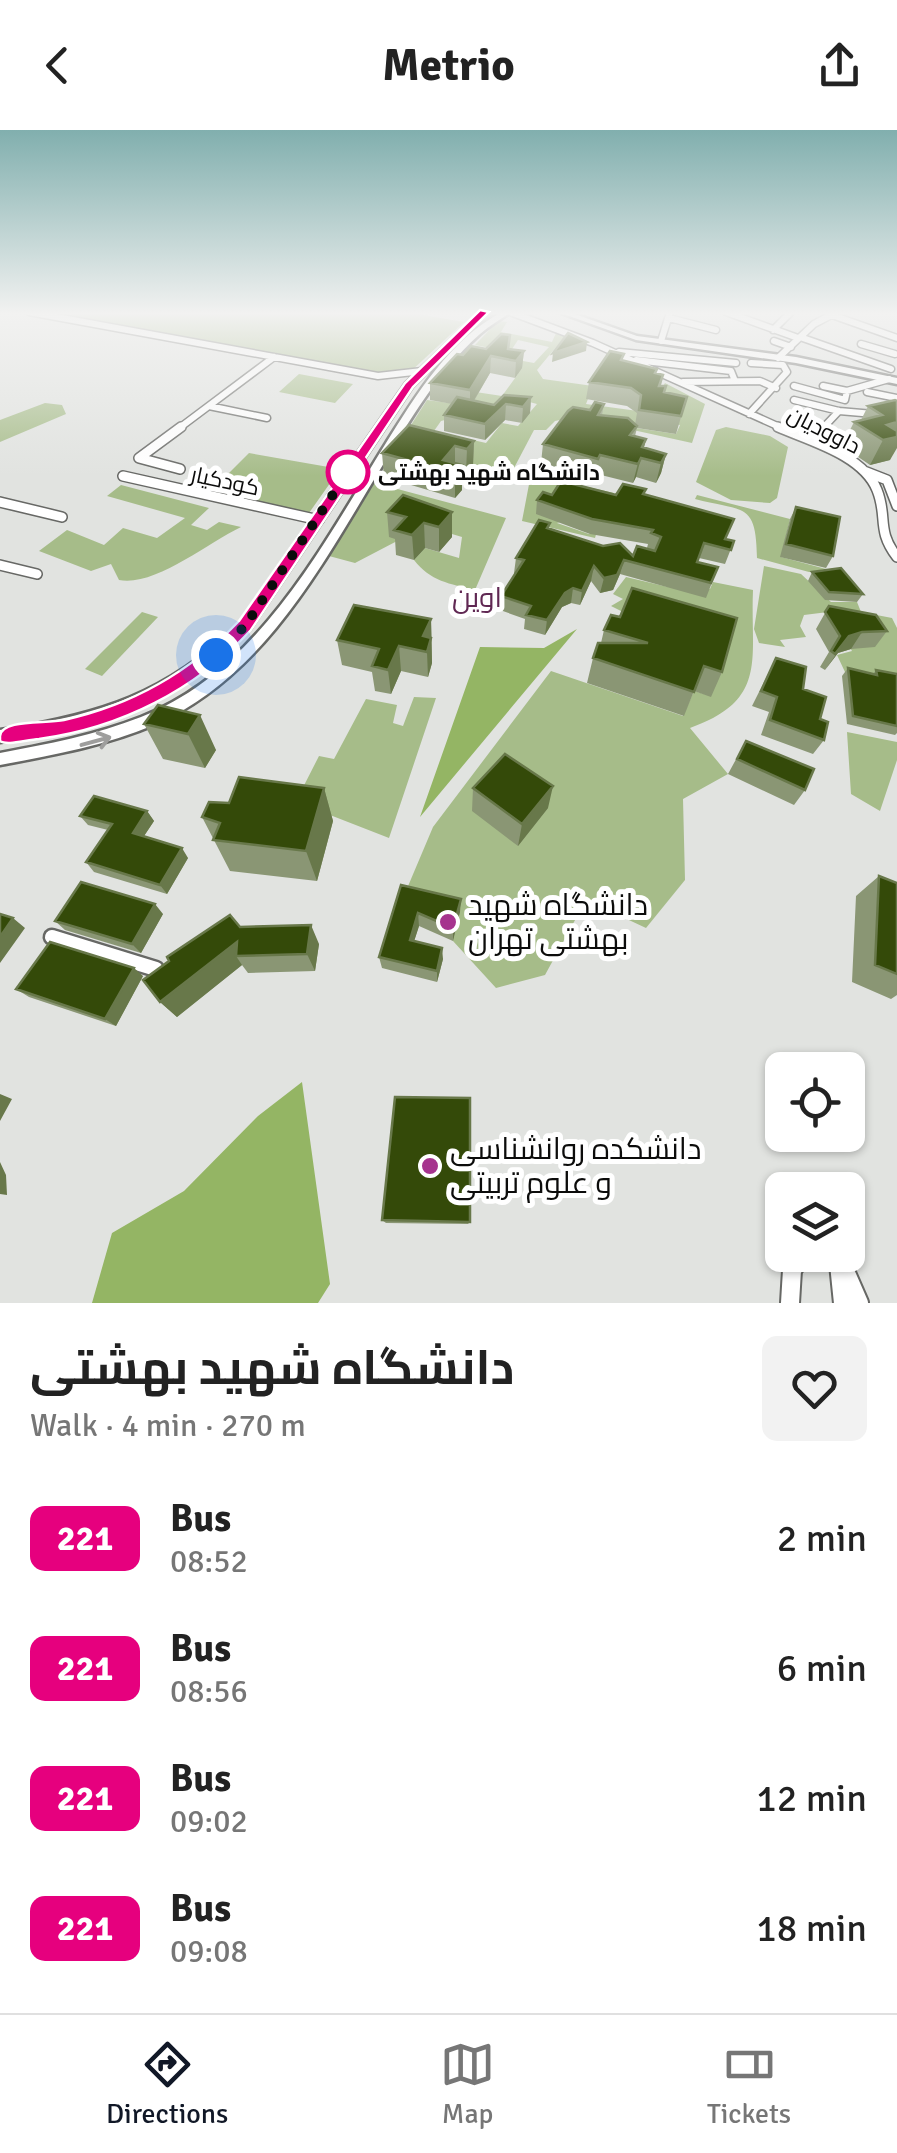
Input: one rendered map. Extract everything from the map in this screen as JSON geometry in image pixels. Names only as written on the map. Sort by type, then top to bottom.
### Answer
[{"type":"main road","points":[[0,736],[90,721],[149,699],[184,679],[245,626],[426,367]]},
{"type":"main road","points":[[0,759],[118,736],[176,709],[229,673],[276,623],[424,390],[447,367]]},
{"type":"main road","points":[[837,367],[894,376]]},
{"type":"street","points":[[180,468],[139,458],[261,367]]},
{"type":"street","points":[[330,367],[388,377],[422,371]]},
{"type":"street","name":"داوودیان","points":[[644,367],[828,446],[864,471],[877,489],[883,539],[897,557]]},
{"type":"street","name":"داوودیان","points":[[655,367],[686,378],[734,408]]},
{"type":"street","points":[[729,367],[733,367],[736,381]]},
{"type":"street","points":[[779,367],[776,388],[751,412],[818,434],[839,411]]},
{"type":"street","points":[[792,367],[804,376]]},
{"type":"street","points":[[878,371],[894,376]]},
{"type":"street","points":[[686,378],[707,382],[759,376],[776,388]]},
{"type":"street","points":[[794,386],[846,395],[894,376]]},
{"type":"street","points":[[823,386],[846,395]]},
{"type":"street","points":[[867,392],[897,397]]},
{"type":"street","points":[[794,400],[839,411],[897,416]]},
{"type":"street","points":[[209,406],[267,418]]},
{"type":"street","points":[[882,477],[897,466]]},
{"type":"street","points":[[864,471],[882,477],[897,506]]},
{"type":"street","name":"کودکیار","points":[[123,476],[319,520]]},
{"type":"street","points":[[0,502],[62,516]]},
{"type":"street","points":[[0,565],[37,574]]},
{"type":"street","points":[[52,937],[156,968]]},
{"type":"street","points":[[790,1303],[792,1272]]},
{"type":"street","points":[[840,1272],[844,1303]]},
{"type":"street","points":[[845,1272],[859,1303]]},
{"type":"green space","points":[[346,367],[416,367],[410,372],[387,374]]},
{"type":"green space","points":[[511,367],[540,367],[537,370],[543,379],[593,386],[586,404],[638,411],[636,428],[676,434],[680,425],[659,421],[659,392],[665,383],[705,404],[692,443],[574,417],[555,421],[546,430],[534,430],[514,468],[497,472],[397,447],[427,400],[471,406],[475,400],[463,397],[469,391],[502,396],[518,374]],"holes":[[[522,400],[537,404],[518,426],[502,423],[486,443],[434,431],[441,421]]]},
{"type":"green space","points":[[299,374],[353,384],[335,403],[279,392]]},
{"type":"green space","points":[[45,403],[62,405],[66,414],[0,442],[0,420]]},
{"type":"green space","points":[[726,427],[770,436],[788,447],[777,498],[770,503],[731,500],[696,482],[716,430]]},
{"type":"green space","points":[[249,453],[340,469],[309,513],[211,491]]},
{"type":"green space","points":[[531,474],[614,493],[606,508],[557,523],[589,534],[597,531],[595,538],[522,521]]},
{"type":"green space","points":[[367,481],[506,518],[475,590],[434,577],[414,560],[425,548],[459,558],[462,537],[405,520],[399,540],[355,563],[329,556],[374,484]]},
{"type":"green space","points":[[121,485],[209,508],[191,525],[207,530],[219,522],[241,527],[164,571],[133,580],[119,580],[111,564],[91,571],[39,551],[67,530],[104,545],[123,528],[157,538],[185,518],[107,496]]},
{"type":"green space","points":[[697,495],[790,519],[781,557],[826,569],[809,572],[757,558],[750,518],[736,509],[695,499]]},
{"type":"green space","points":[[764,566],[801,574],[831,602],[857,602],[861,612],[892,618],[897,628],[897,684],[845,672],[837,655],[852,651],[828,612],[804,615],[800,626],[806,637],[780,640],[785,647],[759,643],[754,629]]},
{"type":"green space","points":[[626,577],[668,587],[710,589],[713,582],[753,590],[753,657],[744,690],[715,717],[690,728],[728,774],[683,799],[685,880],[646,928],[586,900],[545,975],[496,988],[453,941],[460,912],[403,898],[433,827],[551,671],[683,716],[694,691],[711,696],[625,613],[611,606],[623,599],[613,594]]},
{"type":"green space","points":[[142,612],[158,617],[102,676],[85,669]]},
{"type":"green space","points":[[577,629],[420,817],[480,647],[544,648]]},
{"type":"green space","points":[[414,697],[436,698],[389,838],[330,815],[292,809],[319,756],[334,759],[366,699],[397,705],[393,723],[403,726]]},
{"type":"green space","points":[[847,732],[897,742],[897,760],[880,811],[851,794]]},
{"type":"green space","points":[[302,1082],[330,1284],[318,1303],[92,1303],[112,1233],[184,1191],[258,1116]]},
{"type":"building","points":[[445,367],[484,367],[470,390],[430,383]]},
{"type":"building","points":[[599,367],[648,367],[663,375],[659,386],[666,386],[664,392],[687,397],[681,416],[639,410],[641,395],[631,388],[589,382]]},
{"type":"building","points":[[504,395],[531,397],[523,407],[506,404],[485,424],[444,415],[457,397],[494,405]]},
{"type":"building","points":[[895,400],[897,422],[887,425],[897,431],[897,437],[883,440],[854,422],[882,415],[868,406]]},
{"type":"building","points":[[595,402],[604,404],[598,415],[628,418],[637,426],[630,435],[646,439],[642,447],[666,454],[661,463],[641,458],[638,464],[600,455],[598,459],[543,444],[568,411],[573,407],[590,410]]},
{"type":"building","points":[[409,425],[474,441],[467,449],[455,446],[443,460],[462,465],[455,473],[382,453]]},
{"type":"building","points":[[561,481],[616,495],[623,484],[646,489],[643,494],[734,519],[725,539],[734,541],[731,550],[704,543],[697,562],[718,567],[711,583],[624,560],[617,575],[604,578],[594,566],[582,591],[573,588],[565,593],[547,620],[526,615],[531,606],[501,596],[524,560],[516,558],[539,520],[550,523],[547,528],[603,546],[620,543],[633,556],[637,546],[655,551],[661,537],[651,533],[653,530],[592,519],[537,500],[543,492],[552,495]]},
{"type":"building","points":[[403,495],[452,512],[439,527],[424,523],[412,535],[394,530],[406,517],[387,512]]},
{"type":"building","points":[[796,507],[840,517],[833,556],[786,544]]},
{"type":"building","points":[[841,568],[863,594],[829,592],[812,572]]},
{"type":"building","points":[[632,588],[737,618],[722,672],[704,666],[694,692],[593,658],[598,643],[648,643],[604,630],[611,615],[620,617]]},
{"type":"building","points":[[354,605],[431,619],[423,636],[431,638],[427,652],[399,646],[388,670],[372,666],[379,649],[337,640]]},
{"type":"building","points":[[829,606],[876,615],[887,631],[849,636],[835,654],[831,651],[840,636],[825,612]]},
{"type":"building","points":[[776,658],[806,667],[803,689],[826,697],[820,719],[828,722],[824,740],[770,720],[777,697],[761,691]]},
{"type":"building","points":[[848,668],[877,675],[876,670],[897,674],[897,726],[853,716]]},
{"type":"building","points":[[158,705],[200,715],[188,734],[144,724]]},
{"type":"building","points":[[746,741],[814,769],[805,790],[737,759]]},
{"type":"building","points":[[505,754],[553,786],[522,824],[473,788]]},
{"type":"building","points":[[239,777],[324,788],[306,851],[213,840],[220,823],[202,817],[209,802],[229,803]]},
{"type":"building","points":[[94,796],[147,811],[133,833],[182,848],[160,885],[86,862],[112,824],[80,816]]},
{"type":"building","points":[[879,876],[897,883],[897,974],[875,965]]},
{"type":"building","points":[[81,882],[155,904],[132,944],[55,921]]},
{"type":"building","points":[[401,885],[461,899],[453,928],[418,913],[410,940],[442,948],[437,971],[379,957]]},
{"type":"building","points":[[0,914],[13,918],[0,937]]},
{"type":"building","points":[[230,915],[240,927],[311,925],[307,954],[236,956],[237,942],[160,1002],[143,980],[169,961],[167,957]]},
{"type":"building","points":[[50,942],[134,968],[105,1019],[16,989]]},
{"type":"building","name":"دانشکده روانشناسی و علوم تربیتی","points":[[395,1097],[470,1098],[470,1222],[382,1220]]},
{"type":"bus line","name":"221","points":[[0,736],[63,728],[120,711],[180,682],[221,651],[245,626],[409,385],[428,367]]},
{"type":"place","name":"دانشگاه شهید بهشتی","points":[[348,472]]},
{"type":"place","name":"دانشگاه شهید بهشتی تهران","points":[[448,922]]},
{"type":"place","name":"دانشکده روانشناسی و علوم تربیتی","points":[[430,1166]]},
{"type":"district","name":"اوین","points":[[477,598]]},
{"type":"route","points":[[216,655],[245,626],[348,472]]}]
